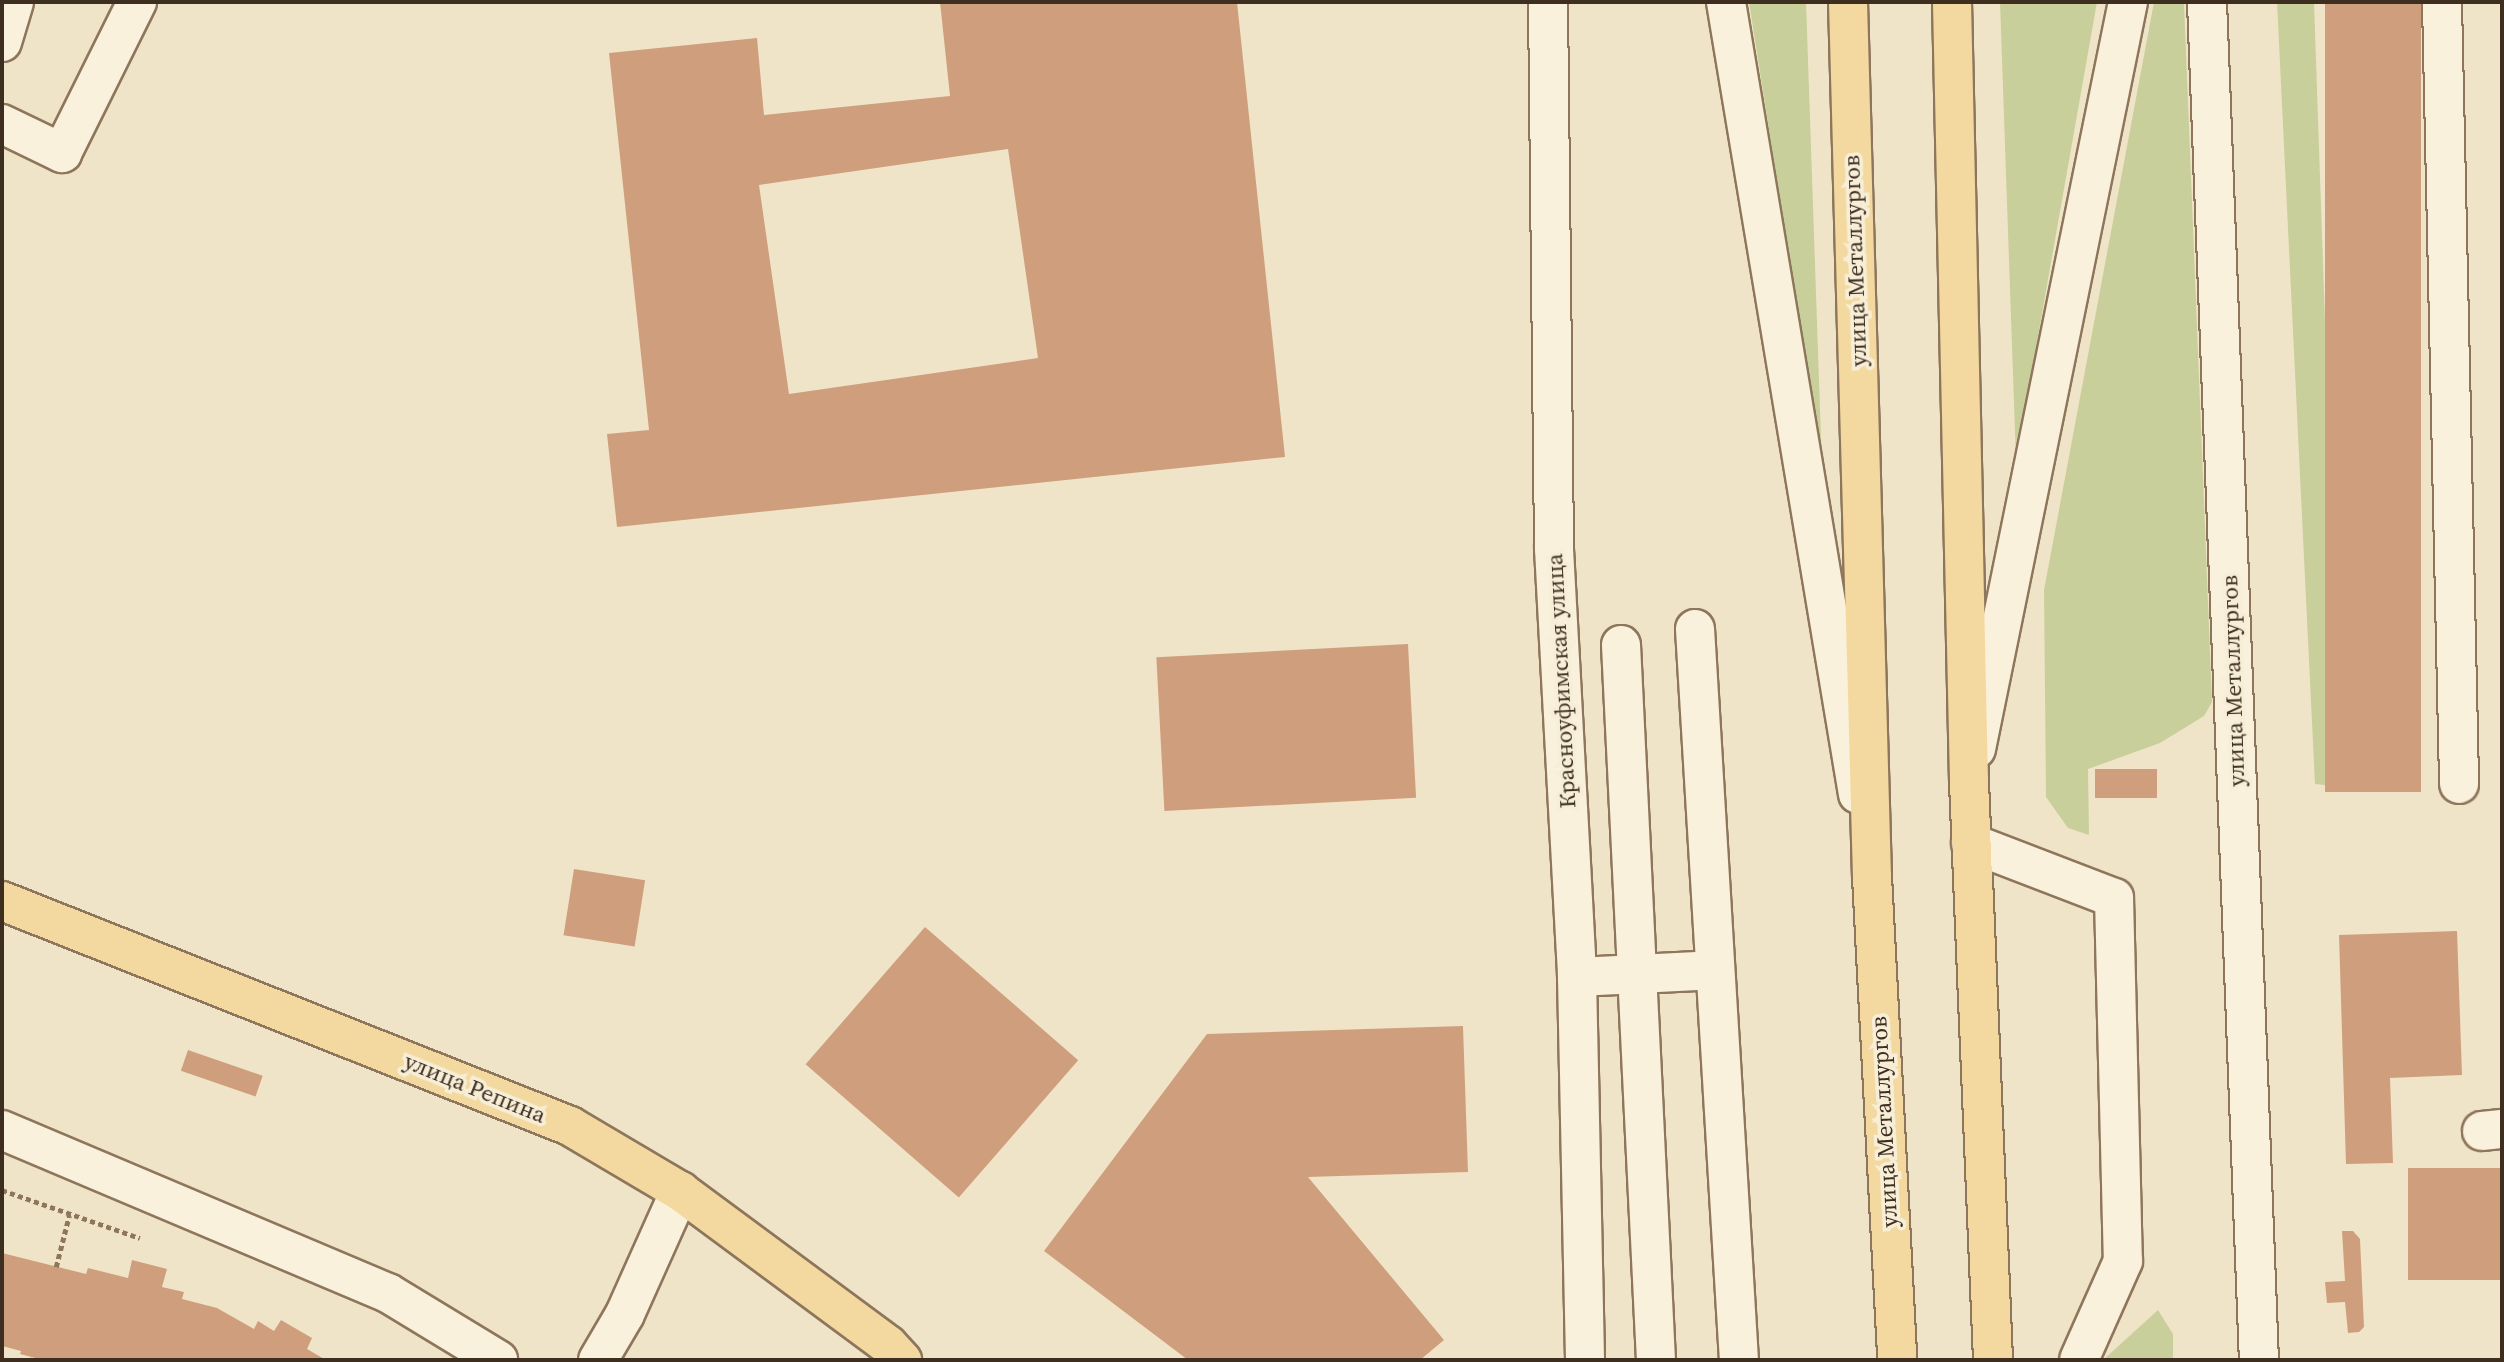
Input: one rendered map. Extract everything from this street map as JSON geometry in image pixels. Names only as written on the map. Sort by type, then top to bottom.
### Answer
[{"type":"main road","name":"улица Металлургов","points":[[1848,2],[1872,877],[1897,1360]]},
{"type":"main road","points":[[1952,2],[1969,782],[1993,1360]]},
{"type":"main road","name":"улица Репина","points":[[2,901],[241,999],[487,1090],[570,1126],[680,1191],[888,1345],[902,1360]]},
{"type":"street","points":[[2,42],[14,2]]},
{"type":"street","points":[[2,124],[62,153],[137,2]]},
{"type":"street","name":"Красноуфимская улица","points":[[1548,2],[1554,549],[1577,977],[1586,1360]]},
{"type":"street","points":[[1726,2],[1872,877]]},
{"type":"street","points":[[1969,782],[2128,2]]},
{"type":"street","name":"улица Металлургов","points":[[2207,2],[2259,1360]]},
{"type":"street","points":[[2442,2],[2459,784]]},
{"type":"street","points":[[1695,629],[1713,970],[1739,1360]]},
{"type":"street","points":[[1621,645],[1656,1360]]},
{"type":"street","points":[[1971,843],[2114,898],[2123,1261],[2079,1360]]},
{"type":"street","points":[[1577,977],[1713,970]]},
{"type":"street","points":[[2,1130],[388,1293],[498,1360]]},
{"type":"street","points":[[598,1360],[625,1314],[680,1191]]},
{"type":"path","points":[[56,1267],[69,1216]]},
{"type":"green space","points":[[1749,2],[1806,2],[1822,467]]},
{"type":"green space","points":[[2000,2],[2097,2],[2016,461]]},
{"type":"green space","points":[[2154,2],[2184,2],[2212,702],[2204,716],[2160,743],[2088,769],[2089,835],[2068,828],[2046,797],[2044,590]]},
{"type":"green space","points":[[2277,2],[2314,2],[2341,787],[2315,784]]},
{"type":"green space","points":[[2158,1310],[2173,1334],[2173,1360],[2103,1360]]},
{"type":"building","points":[[940,2],[1237,2],[1285,457],[617,527],[607,434],[649,430],[609,53],[757,38],[764,115],[950,96]],"holes":[[[1008,149],[1038,358],[789,394],[759,185]]]},
{"type":"building","points":[[2325,2],[2421,2],[2421,792],[2325,792]]},
{"type":"building","points":[[1408,644],[1416,798],[1164,811],[1156,657]]},
{"type":"building","points":[[2095,769],[2157,769],[2157,798],[2095,798]]},
{"type":"building","points":[[574,869],[645,880],[635,946],[564,935]]},
{"type":"building","points":[[925,927],[1078,1060],[959,1198],[806,1064]]},
{"type":"building","points":[[2457,931],[2462,1075],[2390,1078],[2393,1163],[2346,1164],[2339,935]]},
{"type":"building","points":[[1463,1026],[1468,1172],[1308,1177],[1444,1340],[1420,1360],[1188,1360],[1044,1251],[1207,1034]]},
{"type":"building","points":[[188,1050],[263,1076],[256,1097],[181,1071]]},
{"type":"building","points":[[2408,1168],[2502,1168],[2502,1280],[2408,1280]]},
{"type":"building","points":[[2342,1231],[2353,1231],[2360,1239],[2364,1327],[2359,1332],[2348,1333],[2345,1302],[2327,1303],[2325,1282],[2345,1281]]},
{"type":"building","points":[[2,1253],[86,1274],[88,1268],[128,1278],[132,1260],[167,1269],[162,1287],[184,1292],[182,1299],[217,1308],[254,1329],[258,1321],[274,1331],[281,1320],[312,1338],[307,1349],[326,1360],[43,1360],[20,1354],[21,1351],[2,1346]]}]
